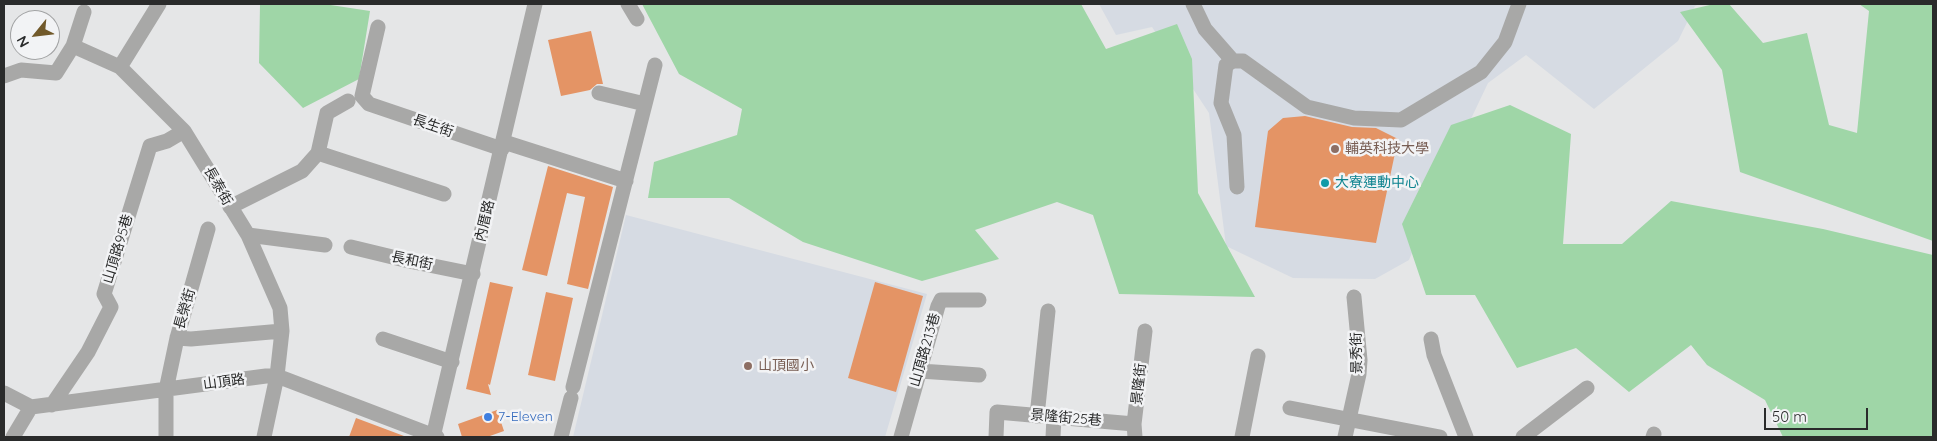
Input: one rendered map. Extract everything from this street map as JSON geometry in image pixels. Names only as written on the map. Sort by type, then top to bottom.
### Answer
[{"type":"street","points":[[120,67],[159,4]]},
{"type":"street","name":"內厝路","points":[[434,436],[535,4]]},
{"type":"street","points":[[628,4],[636,19]]},
{"type":"street","points":[[1192,4],[1205,29],[1233,61]]},
{"type":"street","points":[[1237,187],[1234,135],[1221,103],[1226,65],[1233,61],[1243,61],[1308,107],[1354,118],[1401,120],[1481,72],[1505,42],[1519,4]]},
{"type":"street","points":[[4,76],[21,70],[56,73],[73,46],[84,12]]},
{"type":"street","name":"長生街","points":[[378,27],[362,96],[365,101],[503,145],[626,181]]},
{"type":"street","name":"長泰街","points":[[73,46],[120,67],[184,131],[248,235],[280,308],[282,331],[277,376],[264,437]]},
{"type":"street","points":[[561,437],[655,65]]},
{"type":"street","points":[[599,93],[645,104]]},
{"type":"street","points":[[230,207],[302,171],[318,153],[327,113],[348,101]]},
{"type":"street","name":"山頂路95巷","points":[[52,405],[88,352],[111,307],[104,294],[150,146],[167,141],[184,131]]},
{"type":"street","points":[[318,153],[444,194]]},
{"type":"street","name":"長榮街","points":[[166,437],[166,390],[177,338],[208,230]]},
{"type":"street","points":[[248,235],[325,245]]},
{"type":"street","name":"長和街","points":[[351,247],[409,262],[473,274]]},
{"type":"street","name":"景秀街","points":[[1345,437],[1359,374],[1360,360],[1354,297]]},
{"type":"street","name":"山頂路213巷","points":[[901,437],[941,300],[979,300]]},
{"type":"street","points":[[1037,416],[1048,311]]},
{"type":"street","points":[[177,338],[191,339],[282,331]]},
{"type":"street","name":"景隆街","points":[[1135,431],[1145,331]]},
{"type":"street","points":[[382,339],[452,362]]},
{"type":"street","points":[[1431,339],[1434,355],[1466,437]]},
{"type":"street","points":[[1242,437],[1258,356]]},
{"type":"street","points":[[920,371],[978,375]]},
{"type":"street","name":"山頂路","points":[[31,407],[277,376],[434,436]]},
{"type":"street","points":[[1523,437],[1587,388]]},
{"type":"street","points":[[4,393],[31,407],[13,437]]},
{"type":"street","points":[[1290,408],[1440,437]]},
{"type":"street","name":"景隆街25巷","points":[[996,437],[997,412],[1054,417],[1135,431]]},
{"type":"street","points":[[1053,437],[1054,417]]},
{"type":"shaded area","name":"輔英科技大學","points":[[1099,4],[1700,4],[1695,6],[1678,41],[1594,109],[1526,55],[1488,83],[1440,184],[1409,260],[1375,279],[1293,278],[1226,246],[1209,113],[1152,27],[1116,35]]},
{"type":"shaded area","name":"山頂國小","points":[[626,215],[927,294],[885,437],[573,437]]},
{"type":"green space","points":[[260,4],[324,4],[370,11],[359,79],[303,108],[259,63]]},
{"type":"green space","points":[[642,4],[1081,4],[1106,49],[1177,24],[1192,59],[1198,193],[1255,297],[1119,294],[1093,215],[1057,202],[975,230],[999,259],[922,281],[803,242],[729,198],[648,198],[654,162],[737,135],[742,109],[679,74]]},
{"type":"green space","points":[[1714,4],[1729,4],[1763,43],[1807,33],[1829,125],[1857,133],[1869,11],[1859,4],[1933,4],[1933,241],[1740,172],[1722,70],[1680,12]]},
{"type":"green space","points":[[1510,105],[1571,134],[1563,244],[1622,244],[1671,201],[1823,229],[1933,255],[1933,437],[1783,437],[1765,400],[1707,365],[1691,345],[1629,392],[1576,348],[1517,368],[1475,295],[1426,295],[1402,224],[1451,125]]},
{"type":"building","points":[[591,31],[603,84],[597,84],[590,90],[561,96],[548,40]]},
{"type":"building","name":"大寮運動中心","points":[[1305,116],[1352,127],[1376,128],[1398,139],[1376,243],[1255,227],[1268,131],[1283,118]]},
{"type":"building","points":[[548,166],[613,187],[588,289],[567,284],[585,197],[567,193],[547,276],[522,270]]},
{"type":"building","points":[[490,282],[513,287],[490,385],[488,384],[491,395],[466,389]]},
{"type":"building","points":[[875,282],[923,296],[896,392],[848,378]]},
{"type":"building","points":[[546,292],[573,298],[555,381],[528,375]]},
{"type":"building","name":"7-Eleven","points":[[497,410],[504,431],[487,437],[462,437],[458,424]]},
{"type":"building","points":[[356,418],[404,436],[404,437],[349,437]]},
{"type":"place","name":"輔英科技大學","points":[[1335,149]]},
{"type":"place","name":"大寮運動中心","points":[[1325,183]]},
{"type":"place","name":"山頂國小","points":[[748,366]]},
{"type":"place","name":"7-Eleven","points":[[488,417]]}]
